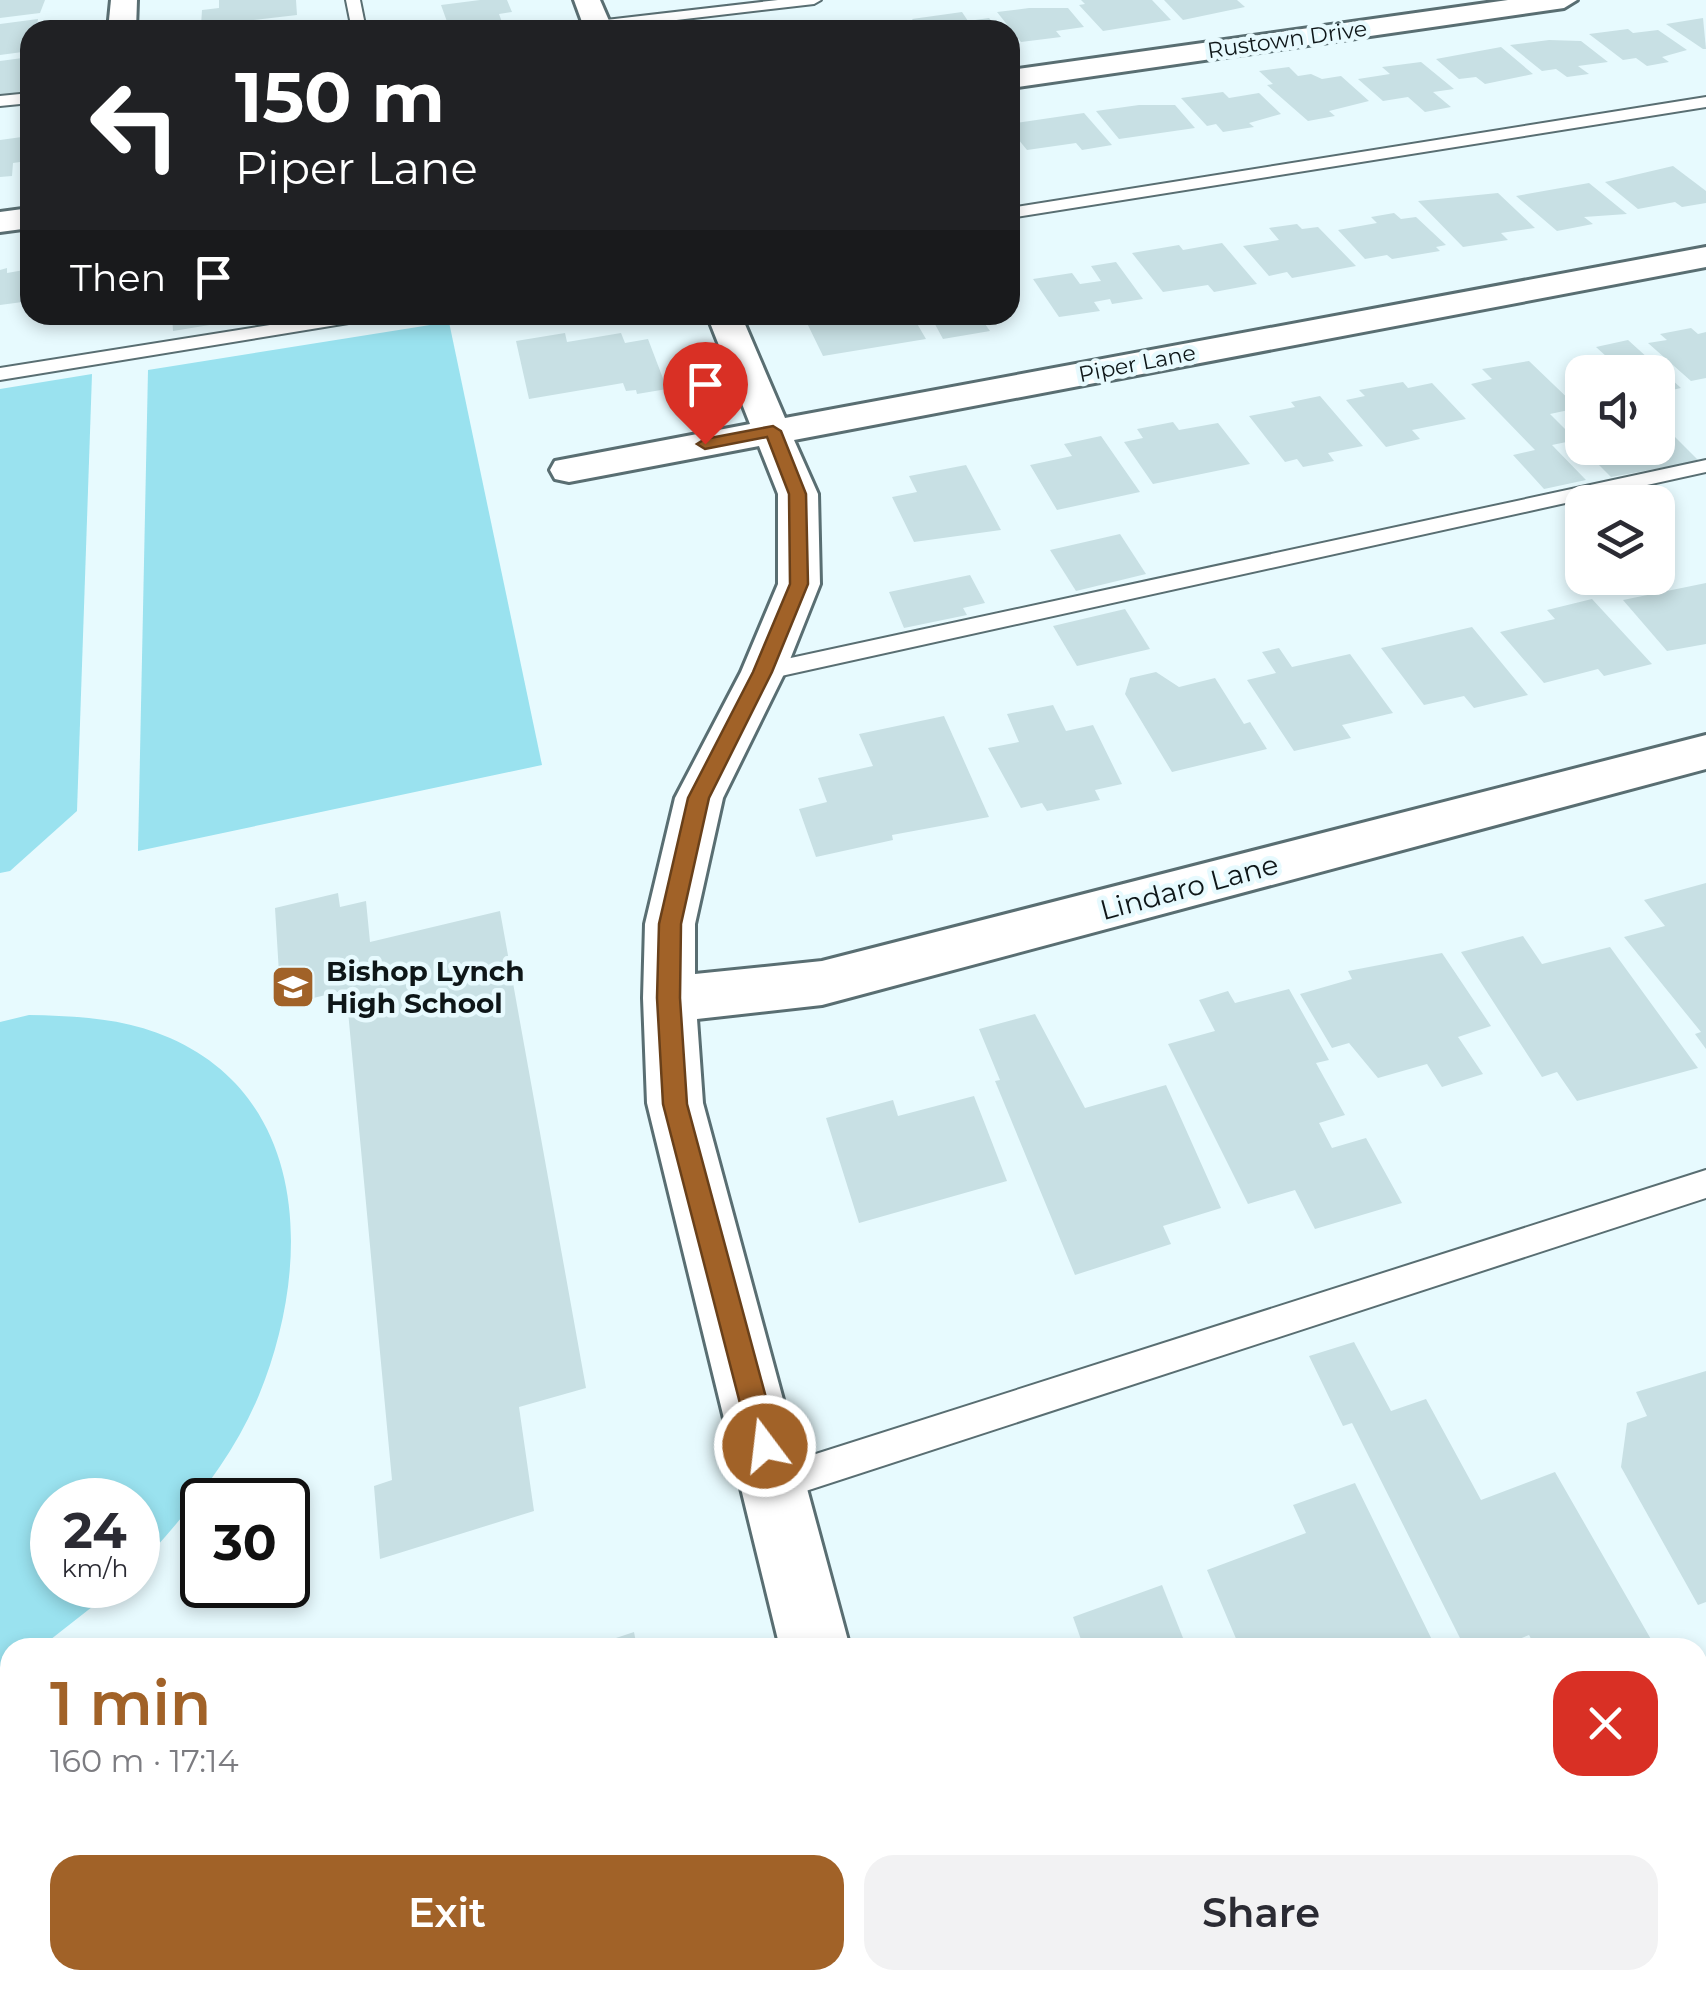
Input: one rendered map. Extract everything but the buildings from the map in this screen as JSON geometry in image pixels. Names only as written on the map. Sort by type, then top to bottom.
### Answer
[{"type":"street","name":"Rustown Drive","points":[[1020,78],[1564,0]]},
{"type":"street","name":"Piper Lane","points":[[569,470],[1706,257]]},
{"type":"street","points":[[728,325],[798,494],[799,584],[763,672],[699,798],[670,924],[668,998],[675,1104],[814,1638]]},
{"type":"street","name":"Lindaro Lane","points":[[668,998],[744,994],[822,983],[1706,752]]},
{"type":"lane","points":[[660,20],[814,0]]},
{"type":"lane","points":[[1020,210],[1706,102]]},
{"type":"lane","points":[[0,374],[306,325]]},
{"type":"lane","points":[[763,672],[1706,466]]},
{"type":"lane","points":[[775,1484],[1706,1184]]},
{"type":"shaded area","points":[[450,325],[542,765],[138,851],[148,370]]},
{"type":"shaded area","points":[[92,374],[77,811],[10,871],[0,873],[0,389]]},
{"type":"shaded area","points":[[29,1015],[118,1022],[170,1038],[217,1066],[251,1103],[274,1146],[287,1194],[291,1244],[287,1296],[276,1347],[248,1419],[211,1478],[180,1478],[180,1519],[160,1542],[160,1478],[30,1478],[30,1608],[91,1608],[52,1638],[0,1638],[0,1022]]},
{"type":"place","name":"Bishop Lynch High School","points":[[293,987]]},
{"type":"route","points":[[705,444],[773,431],[798,494],[799,584],[763,672],[699,798],[670,924],[668,998],[675,1104],[765,1446]]}]
